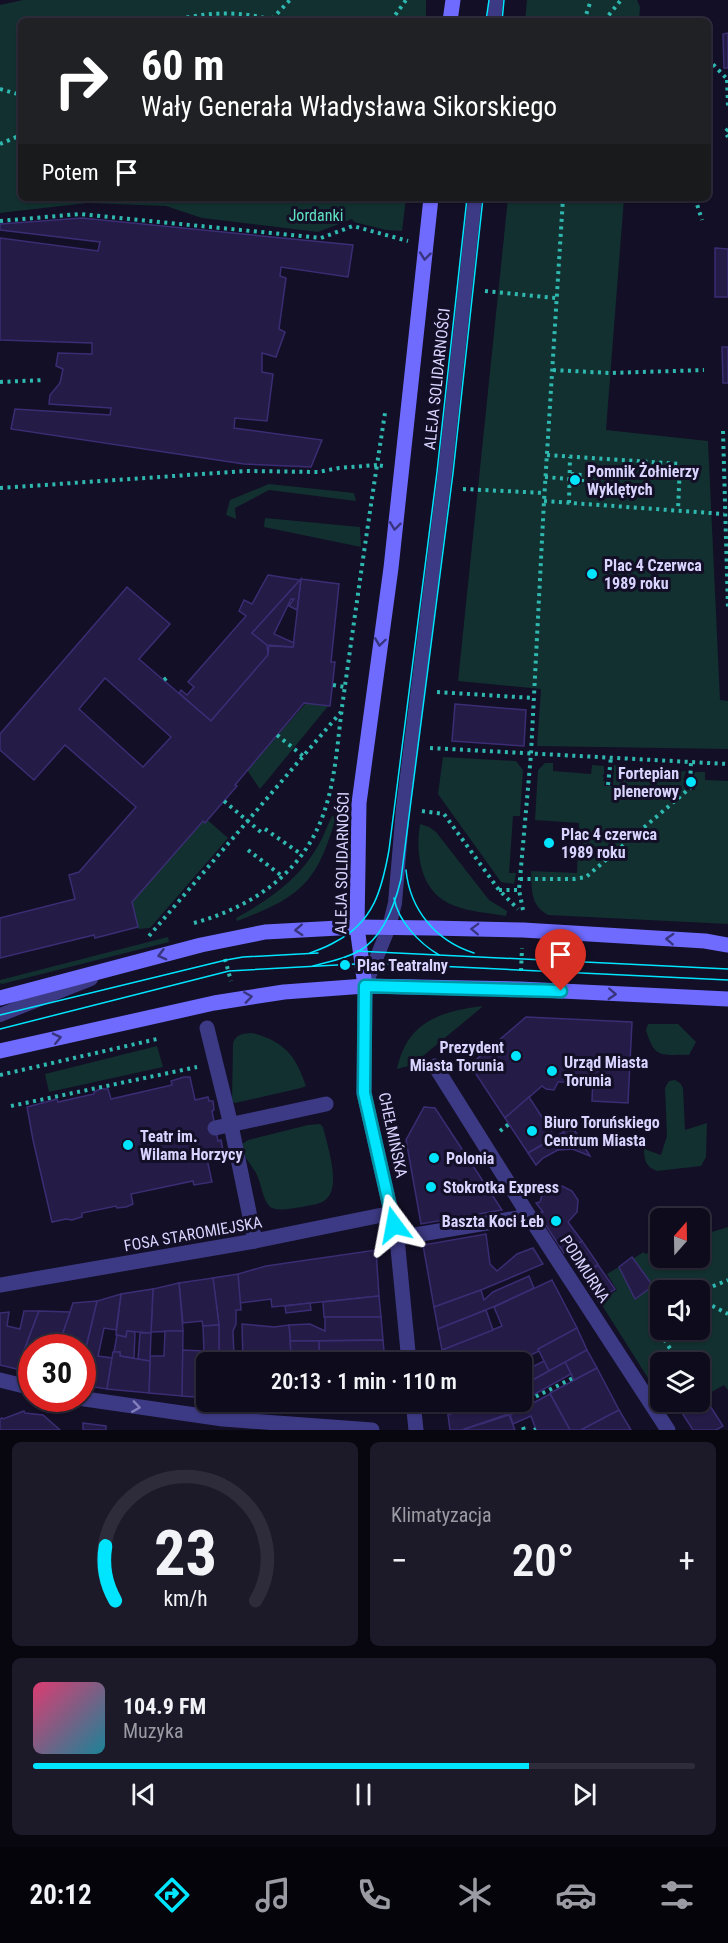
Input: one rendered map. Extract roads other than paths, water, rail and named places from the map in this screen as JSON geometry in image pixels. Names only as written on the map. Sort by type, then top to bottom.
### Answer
[{"type":"street","points":[[450,18],[453,0]]},
{"type":"street","name":"ALEJA SOLIDARNOŚCI","points":[[365,986],[357,927],[359,803],[392,558],[431,201]]},
{"type":"street","points":[[0,998],[201,945],[265,932],[357,927],[523,930],[705,941],[728,945]]},
{"type":"street","points":[[0,1051],[214,1003],[284,992],[365,986],[520,989],[728,999]]},
{"type":"street","name":"CHEŁMIŃSKA","points":[[365,986],[364,1093],[398,1238],[408,1352]]},
{"type":"street","points":[[207,1028],[231,1125],[255,1241]]},
{"type":"street","name":"PODMURNA","points":[[435,1065],[529,1216],[668,1430]]},
{"type":"street","points":[[215,1128],[326,1104]]},
{"type":"street","name":"FOSA STAROMIEJSKA","points":[[0,1285],[255,1241],[392,1213]]},
{"type":"street","points":[[398,1238],[529,1216]]},
{"type":"street","points":[[0,1380],[18,1384]]},
{"type":"street","points":[[96,1401],[223,1419],[372,1430]]},
{"type":"street","points":[[414,1412],[416,1430]]},
{"type":"lane","points":[[494,18],[496,0]]},
{"type":"lane","name":"ALEJA SOLIDARNOŚCI","points":[[365,986],[389,927],[395,903],[403,808],[447,461],[475,201]]},
{"type":"lane","points":[[0,1015],[123,966]]},
{"type":"tram line","points":[[486,18],[489,0]]},
{"type":"tram line","points":[[502,18],[504,0]]},
{"type":"tram line","points":[[310,953],[332,944],[359,925],[379,891],[389,850],[437,472],[467,201]]},
{"type":"tram line","points":[[313,966],[348,956],[368,945],[382,929],[401,879],[453,473],[483,201]]},
{"type":"tram line","points":[[406,870],[413,898],[427,922],[448,941],[474,953]]},
{"type":"tram line","points":[[394,898],[396,907],[410,931],[439,955]]},
{"type":"tram line","points":[[356,951],[728,969]]},
{"type":"tram line","points":[[0,1015],[226,960],[318,953]]},
{"type":"tram line","points":[[0,1029],[229,971],[374,963],[728,980]]},
{"type":"place","name":"Pomnik Żołnierzy Wyklętych","points":[[575,480]]},
{"type":"place","name":"Plac 4 Czerwca 1989 roku","points":[[592,574]]},
{"type":"place","name":"Fortepian plenerowy","points":[[691,782]]},
{"type":"place","name":"Plac 4 czerwca 1989 roku","points":[[549,843]]},
{"type":"place","name":"Plac Teatralny","points":[[345,965]]},
{"type":"place","name":"Prezydent Miasta Torunia","points":[[516,1056]]},
{"type":"place","name":"Urząd Miasta Torunia","points":[[552,1071]]},
{"type":"place","name":"Biuro Toruńskiego Centrum Miasta","points":[[532,1131]]},
{"type":"place","name":"Teatr im. Wilama Horzycy","points":[[128,1145]]},
{"type":"place","name":"Polonia","points":[[434,1158]]},
{"type":"place","name":"Stokrotka Express","points":[[431,1187]]},
{"type":"place","name":"Baszta Koci Łeb","points":[[556,1221]]},
{"type":"park label","name":"Jordanki","points":[[316,215]]}]
